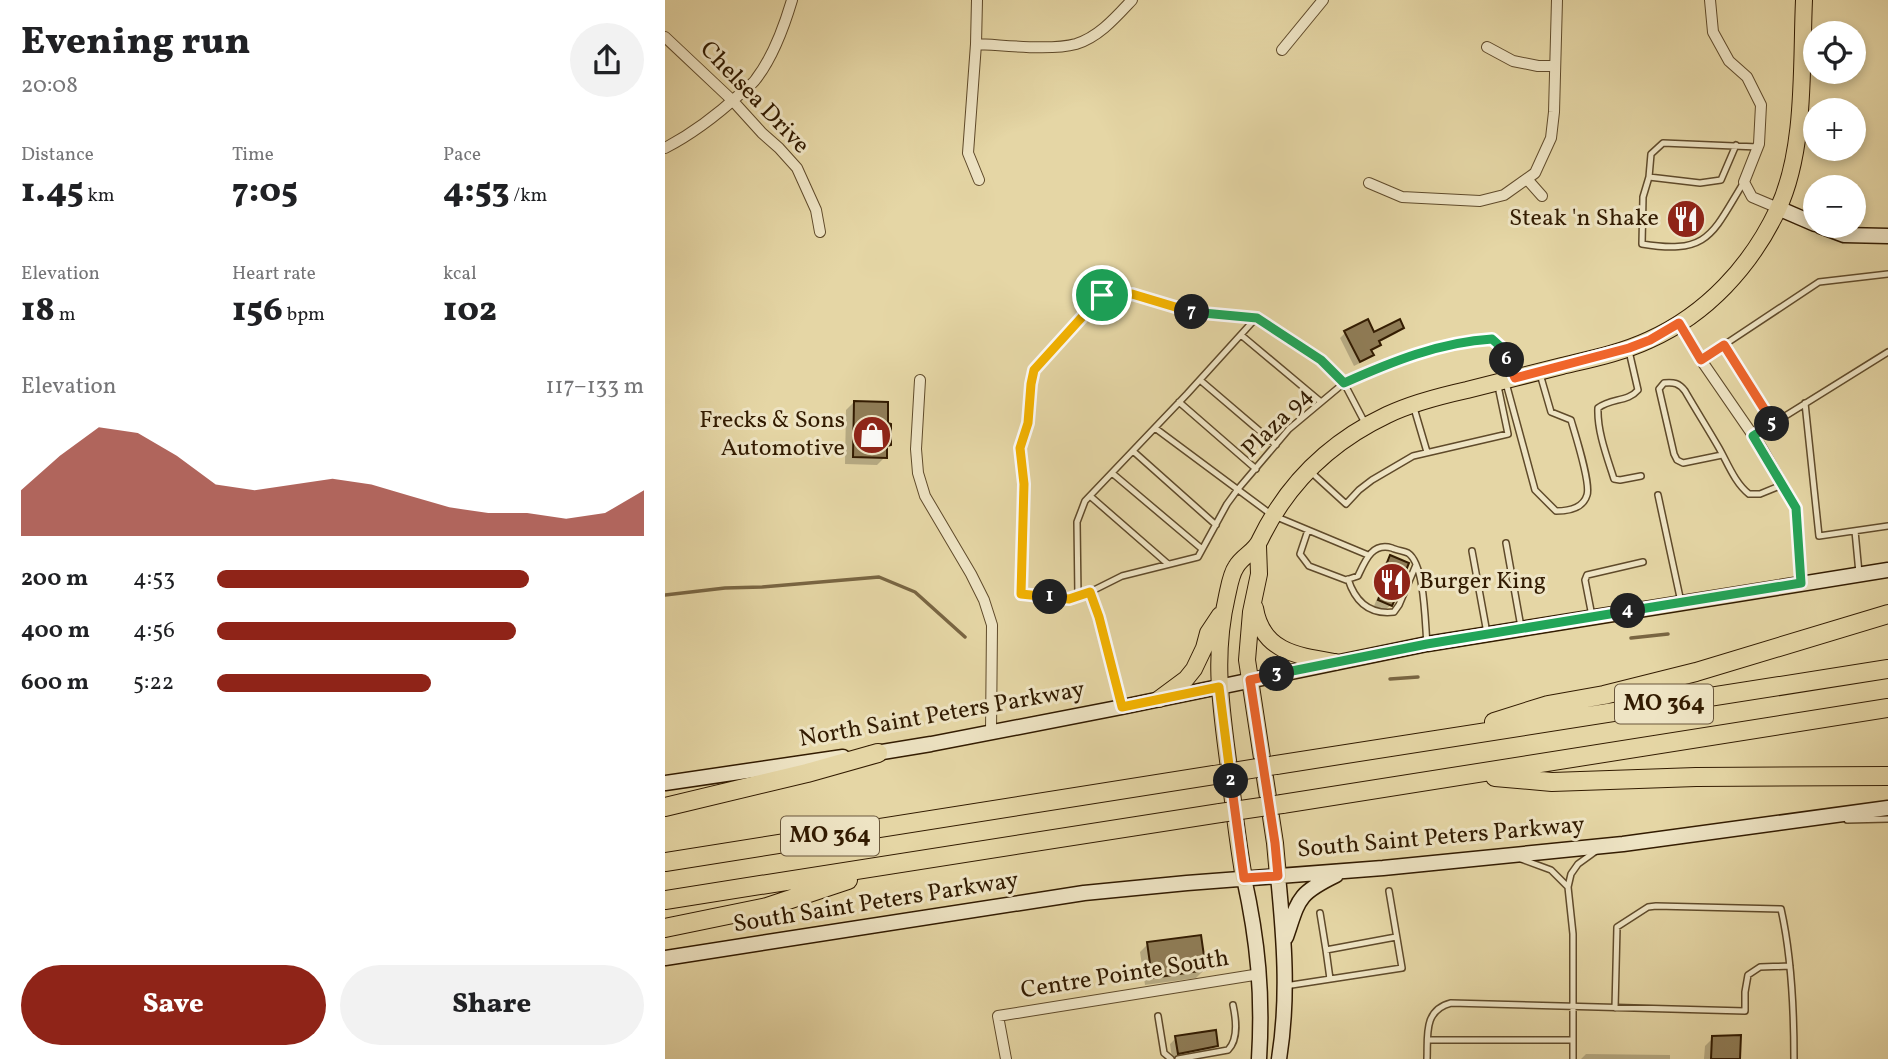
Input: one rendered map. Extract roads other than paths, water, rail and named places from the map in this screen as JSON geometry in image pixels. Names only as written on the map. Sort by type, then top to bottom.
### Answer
[{"type":"highway","points":[[1441,739],[1548,705],[1696,673],[1888,614]]},
{"type":"highway","name":"MO 364","points":[[665,862],[1888,669]]},
{"type":"highway","name":"MO 364","points":[[665,900],[1888,708]]},
{"type":"highway","points":[[665,807],[878,753]]},
{"type":"highway","points":[[1464,775],[1552,782],[1668,777],[1888,776]]},
{"type":"highway","points":[[665,928],[767,907],[896,864]]},
{"type":"main road","points":[[1259,1059],[1260,974],[1244,878],[1218,666],[1223,610],[1236,566],[1258,546],[1272,515],[1308,470],[1366,426],[1413,405],[1629,348],[1650,340],[1692,315],[1730,282],[1758,246],[1778,208],[1790,173],[1799,120],[1804,0]]},
{"type":"main road","points":[[1778,208],[1803,219]]},
{"type":"main road","points":[[1866,236],[1888,236]]},
{"type":"main road","points":[[1258,546],[1259,574],[1253,597],[1247,660],[1275,843],[1284,942],[1285,986],[1279,1059]]},
{"type":"main road","name":"North Saint Peters Parkway","points":[[665,783],[805,761],[878,753],[1487,633],[1888,570]]},
{"type":"main road","points":[[1253,597],[1257,618],[1270,641],[1294,654],[1335,662]]},
{"type":"main road","points":[[1159,699],[1186,679],[1194,669],[1208,633],[1223,610]]},
{"type":"main road","name":"South Saint Peters Parkway","points":[[665,958],[1084,893],[1604,846],[1888,808]]},
{"type":"main road","points":[[1284,942],[1301,896],[1344,871]]},
{"type":"street","points":[[665,148],[687,137],[755,80],[787,18],[792,0]]},
{"type":"street","points":[[977,0],[968,153],[979,180]]},
{"type":"street","points":[[976,44],[1026,47],[1076,44],[1107,26],[1132,0]]},
{"type":"street","points":[[1282,50],[1323,0]]},
{"type":"street","points":[[1369,183],[1402,197],[1480,201],[1504,195],[1535,173],[1551,138],[1557,0]]},
{"type":"street","points":[[1710,0],[1713,32],[1729,61],[1747,77],[1761,105],[1758,147],[1744,182],[1752,197],[1778,208]]},
{"type":"street","name":"Chelsea Drive","points":[[665,37],[733,100],[797,168],[815,211],[820,232]]},
{"type":"street","points":[[1487,47],[1513,61],[1554,66]]},
{"type":"street","points":[[1527,179],[1542,196]]},
{"type":"street","points":[[1679,323],[1753,436],[1796,508],[1801,583]]},
{"type":"street","points":[[920,380],[916,449],[922,487],[936,517],[976,582],[992,625],[991,732]]},
{"type":"street","name":"Centre Pointe South","points":[[1006,1059],[998,1016],[1260,974]]},
{"type":"lane","points":[[1744,182],[1710,235],[1690,247],[1667,248],[1642,244],[1643,197],[1649,177],[1651,154],[1663,143],[1758,147]]},
{"type":"lane","points":[[1649,177],[1700,183],[1721,180],[1736,145]]},
{"type":"lane","points":[[1701,360],[1819,282],[1888,274]]},
{"type":"lane","points":[[1112,473],[1202,549],[1198,557],[1122,576],[1069,599],[1021,594],[1024,484],[1020,448],[1028,423],[1034,370],[1102,295],[1132,294],[1197,314],[1257,318],[1321,360],[1344,383],[1366,426]]},
{"type":"lane","points":[[1078,596],[1077,522],[1085,501],[1257,318]]},
{"type":"lane","points":[[1241,335],[1321,402]]},
{"type":"lane","name":"Plaza 94","points":[[1202,549],[1227,504],[1289,429],[1344,383],[1383,365],[1429,350],[1492,339],[1502,348],[1506,380]]},
{"type":"lane","points":[[1724,345],[1773,423]]},
{"type":"lane","points":[[1629,348],[1638,390],[1633,397],[1604,404],[1598,408],[1598,415],[1614,479],[1641,476]]},
{"type":"lane","points":[[1753,436],[1888,352]]},
{"type":"lane","points":[[1506,380],[1535,490],[1556,511],[1567,511],[1581,505],[1588,494],[1586,479],[1571,420],[1551,412],[1539,372]]},
{"type":"lane","points":[[1200,380],[1276,445]]},
{"type":"lane","points":[[1308,470],[1346,504],[1359,489],[1413,456],[1508,434],[1506,380]]},
{"type":"lane","points":[[1723,455],[1683,463],[1677,460],[1661,401],[1660,389],[1664,383],[1673,382],[1681,386],[1723,455],[1741,488],[1749,494],[1760,494],[1782,485]]},
{"type":"lane","points":[[1179,402],[1256,469]]},
{"type":"lane","points":[[1805,403],[1818,536],[1888,526]]},
{"type":"lane","points":[[1413,405],[1427,452]]},
{"type":"lane","name":"Plaza 94","points":[[1155,428],[1272,515],[1368,555]]},
{"type":"lane","points":[[1133,451],[1216,525]]},
{"type":"lane","points":[[1658,495],[1681,602]]},
{"type":"lane","points":[[1090,496],[1168,564]]},
{"type":"lane","points":[[1308,530],[1300,554],[1309,566],[1346,580],[1358,576],[1368,555],[1379,547],[1408,553],[1416,564],[1420,578],[1427,644]]},
{"type":"lane","points":[[1855,531],[1859,574]]},
{"type":"lane","points":[[1506,542],[1521,627]]},
{"type":"lane","points":[[1472,551],[1487,633]]},
{"type":"lane","points":[[1592,616],[1585,580],[1587,575],[1643,562]]},
{"type":"lane","points":[[1348,579],[1353,594],[1360,602],[1377,612],[1394,612],[1416,564]]},
{"type":"lane","points":[[1090,592],[1122,707]]},
{"type":"lane","points":[[1809,820],[1888,819]]},
{"type":"lane","points":[[1573,1059],[1573,934],[1568,887],[1571,874],[1578,864],[1604,846]]},
{"type":"lane","points":[[1508,855],[1552,870],[1568,887]]},
{"type":"lane","points":[[1285,986],[1402,968],[1389,891]]},
{"type":"lane","points":[[1615,1008],[1617,928],[1649,907],[1781,909],[1790,966],[1794,1059]]},
{"type":"lane","points":[[1320,913],[1329,979]]},
{"type":"lane","points":[[1326,950],[1396,937]]},
{"type":"lane","points":[[1427,1059],[1429,1022],[1437,1009],[1451,1003],[1745,1011],[1748,975],[1760,967],[1790,966]]},
{"type":"lane","points":[[1178,1059],[1222,1052],[1232,1045],[1236,1019],[1233,1005]]},
{"type":"lane","points":[[1158,1016],[1164,1053],[1171,1059]]},
{"type":"lane","points":[[1428,1040],[1573,1040]]},
{"type":"waterway","points":[[665,595],[879,577],[915,592],[965,637]]},
{"type":"waterway","points":[[1631,638],[1668,634]]},
{"type":"waterway","points":[[1390,679],[1418,677]]},
{"type":"place","name":"Steak 'n Shake","points":[[1686,219]]},
{"type":"place","name":"Frecks & Sons Automotive","points":[[872,435]]},
{"type":"place","name":"Burger King","points":[[1392,582]]}]
